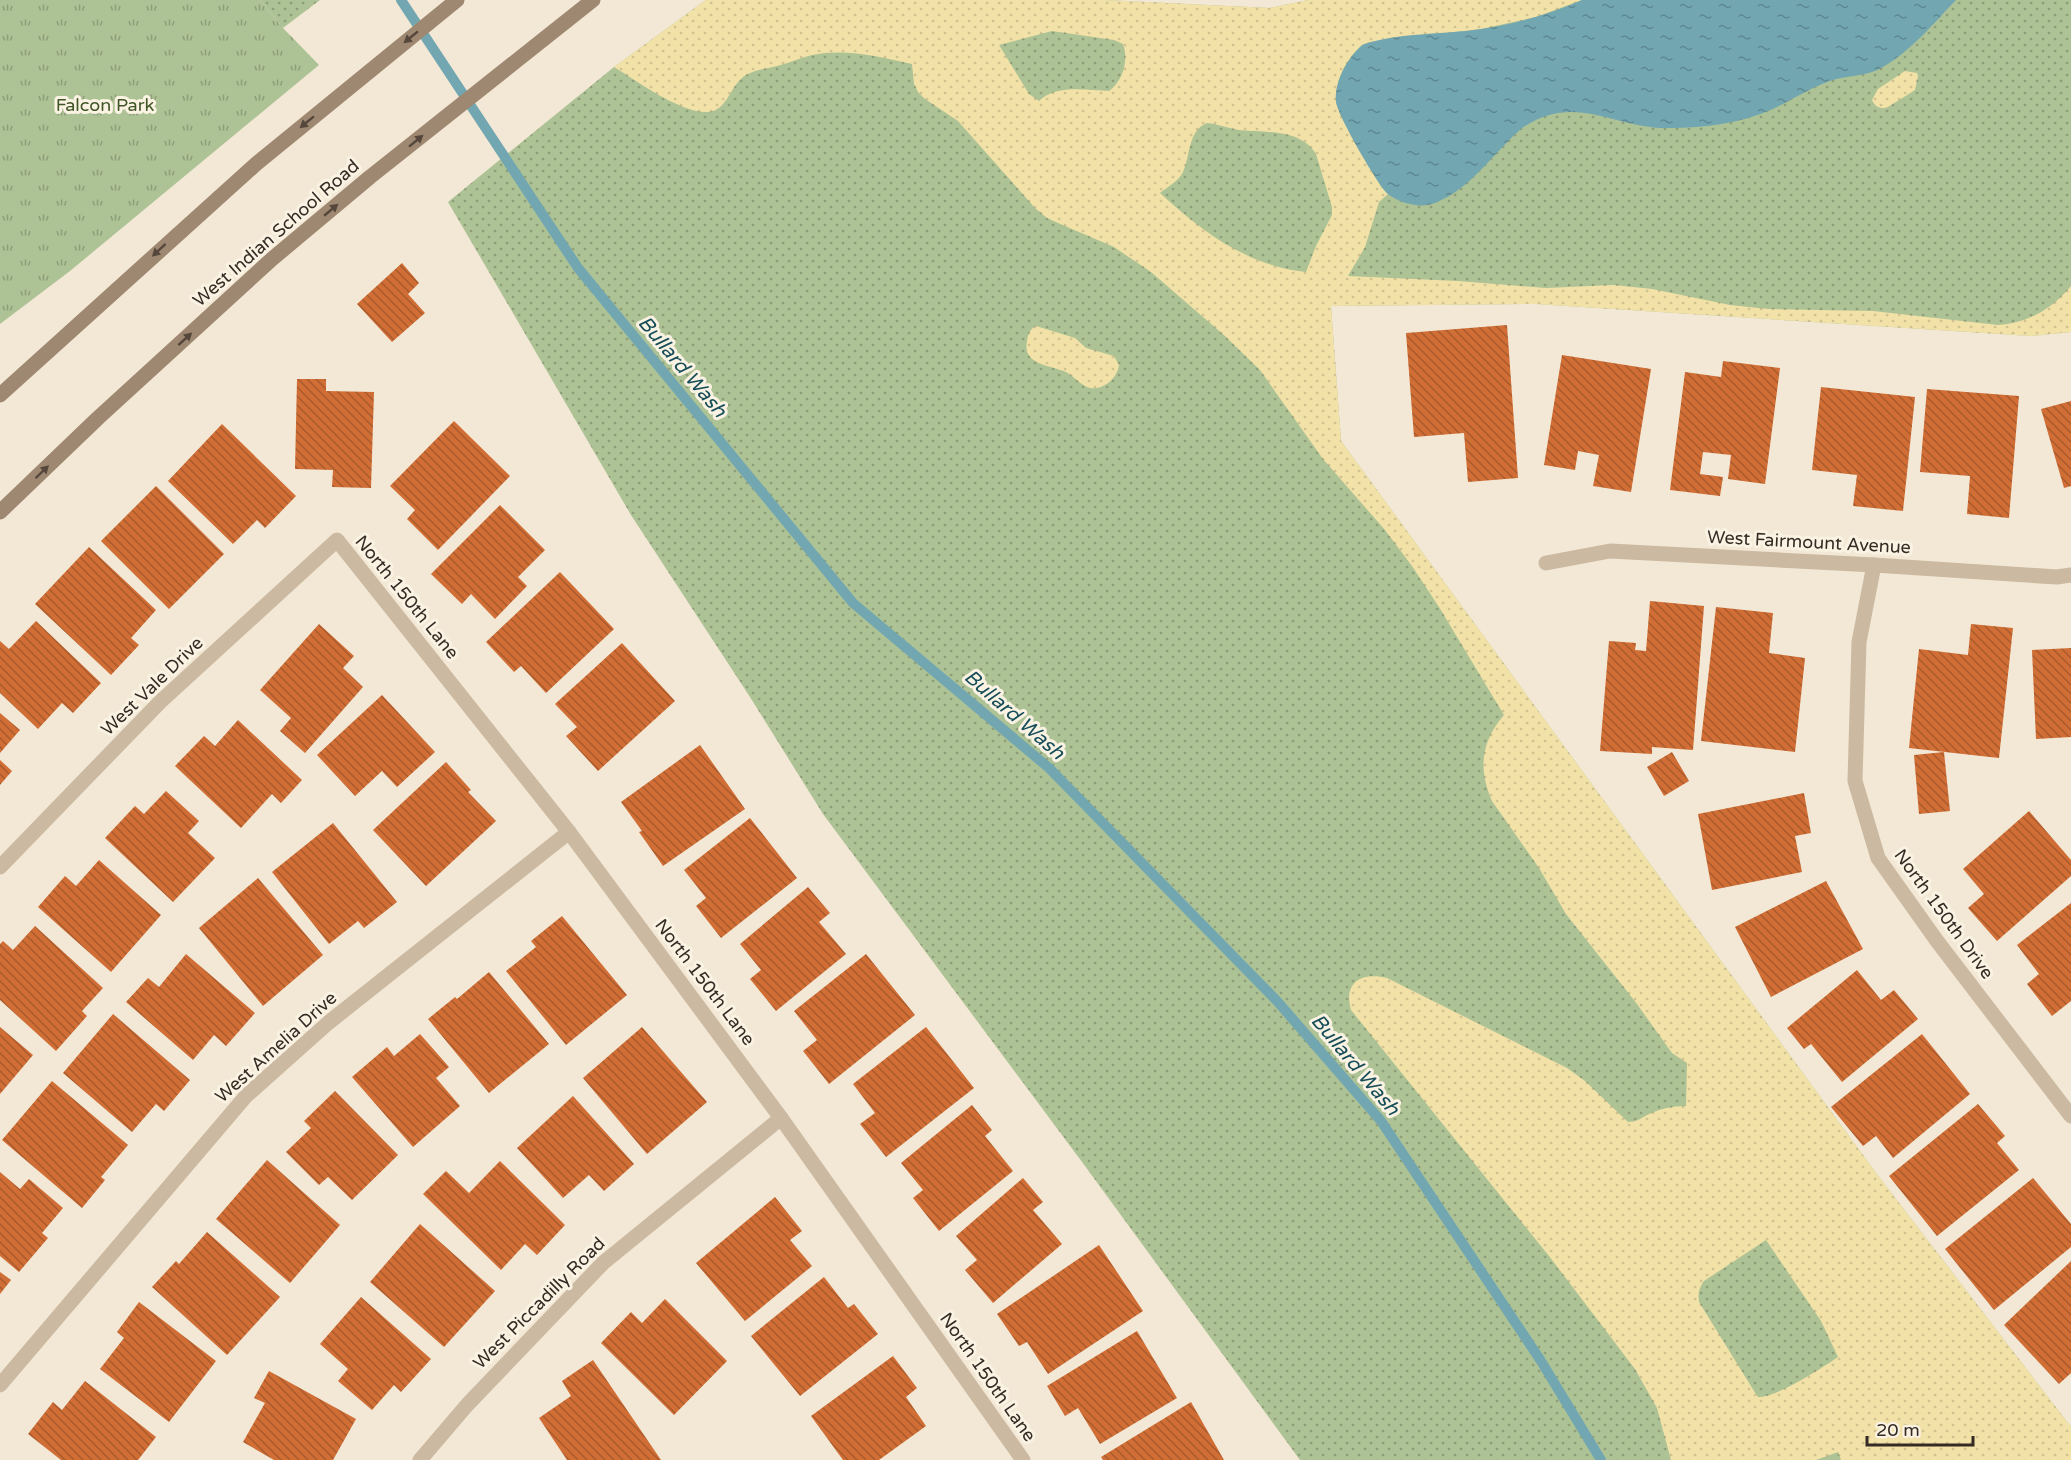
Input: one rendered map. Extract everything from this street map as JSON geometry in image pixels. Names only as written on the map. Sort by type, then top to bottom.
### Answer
[{"type":"main road","points":[[0,395],[256,164],[457,0]]},
{"type":"main road","name":"West Indian School Road","points":[[0,512],[98,418],[263,267],[370,177],[594,0]]},
{"type":"street","name":"North 150th Lane","points":[[337,540],[569,832],[781,1118],[1023,1460]]},
{"type":"street","name":"West Vale Drive","points":[[0,867],[160,702],[337,540]]},
{"type":"street","name":"West Fairmount Avenue","points":[[1546,562],[1610,550],[2057,578],[2071,575]]},
{"type":"street","name":"North 150th Drive","points":[[1874,565],[1859,642],[1855,781],[1878,858],[1937,941],[2071,1116]]},
{"type":"street","name":"West Amelia Drive","points":[[0,1385],[246,1096],[328,1023],[569,832]]},
{"type":"street","name":"West Piccadilly Road","points":[[420,1460],[466,1405],[603,1263],[781,1118]]},
{"type":"green space","name":"Falcon Park","points":[[0,0],[260,0],[319,65],[70,271],[0,324]]},
{"type":"green space","points":[[260,0],[320,0],[283,28]]},
{"type":"green space","points":[[706,0],[1105,0],[1270,8],[1308,0],[2071,0],[2071,332],[2031,336],[1536,304],[1331,306],[1341,441],[1876,1173],[2071,1427],[2071,1460],[1300,1460],[823,814],[631,515],[448,202],[614,67]]},
{"type":"sand","points":[[706,0],[1105,0],[1270,8],[1308,0],[1582,0],[1536,17],[1481,29],[1369,42],[1356,51],[1341,76],[1336,102],[1341,116],[1381,187],[1388,194],[1379,202],[1365,247],[1348,276],[1546,288],[1613,285],[1652,289],[1730,305],[1768,309],[1873,311],[1998,325],[2009,324],[2039,313],[2056,302],[2071,286],[2071,332],[2031,336],[1536,304],[1331,306],[1341,441],[1876,1173],[2071,1427],[2071,1460],[1841,1460],[1838,1452],[1816,1460],[1671,1460],[1657,1408],[1635,1369],[1549,1256],[1351,1010],[1350,992],[1357,981],[1370,977],[1387,978],[1567,1068],[1585,1081],[1628,1122],[1661,1110],[1686,1106],[1687,1063],[1672,1053],[1637,1004],[1566,914],[1539,868],[1492,801],[1485,777],[1484,756],[1490,735],[1504,715],[1439,607],[1385,530],[1323,459],[1260,370],[1225,336],[1151,272],[1114,247],[1047,218],[1035,208],[958,121],[918,92],[914,84],[912,64],[850,53],[812,55],[746,75],[719,108],[708,112],[686,108],[673,102],[614,67]],"holes":[[[1052,31],[1114,40],[1123,44],[1125,63],[1114,87],[1109,91],[1063,90],[1054,92],[1039,101],[1029,94],[999,45]],[[1207,123],[1239,130],[1282,133],[1301,140],[1316,154],[1332,207],[1332,215],[1306,272],[1265,263],[1245,255],[1209,234],[1160,193],[1182,174],[1193,138]],[[1766,1240],[1821,1321],[1838,1357],[1787,1388],[1758,1397],[1699,1302],[1699,1291],[1704,1281]]]},
{"type":"sand","points":[[1905,71],[1917,73],[1915,90],[1888,107],[1877,106],[1872,100],[1878,89]]},
{"type":"sand","points":[[1036,326],[1075,338],[1086,348],[1114,356],[1119,365],[1118,371],[1106,384],[1090,388],[1066,372],[1033,360],[1027,349],[1027,341],[1030,332]]},
{"type":"water","points":[[1582,0],[1956,0],[1913,45],[1883,67],[1870,73],[1823,84],[1761,114],[1723,124],[1671,128],[1631,124],[1578,112],[1560,113],[1542,117],[1522,128],[1471,179],[1448,197],[1429,205],[1423,205],[1410,204],[1388,194],[1359,150],[1343,121],[1336,102],[1337,86],[1343,70],[1362,45],[1391,38],[1466,31],[1507,24],[1545,14]]},
{"type":"building","points":[[402,263],[419,283],[408,294],[425,313],[392,342],[357,304]]},
{"type":"building","points":[[1507,325],[1518,478],[1468,482],[1464,433],[1414,437],[1406,333]]},
{"type":"building","points":[[1562,355],[1651,369],[1631,492],[1593,486],[1599,455],[1578,451],[1575,470],[1544,465]]},
{"type":"building","points":[[1723,361],[1780,368],[1765,484],[1728,479],[1731,455],[1703,452],[1700,474],[1723,477],[1720,496],[1670,490],[1685,372],[1721,377]]},
{"type":"building","points":[[297,379],[326,379],[326,391],[374,392],[371,488],[332,487],[333,470],[295,469]]},
{"type":"building","points":[[1821,387],[1915,397],[1903,511],[1853,506],[1857,475],[1812,470]]},
{"type":"building","points":[[1927,389],[2019,396],[2009,518],[1967,514],[1970,476],[1920,472]]},
{"type":"building","points":[[2071,401],[2071,486],[2064,488],[2041,409]]},
{"type":"building","points":[[454,421],[510,476],[438,550],[407,519],[415,510],[390,486]]},
{"type":"building","points":[[222,424],[296,496],[265,528],[257,520],[233,544],[168,481]]},
{"type":"building","points":[[156,486],[224,554],[169,609],[101,541]]},
{"type":"building","points":[[500,505],[545,550],[518,577],[527,586],[495,619],[471,594],[462,604],[431,574]]},
{"type":"building","points":[[89,547],[156,610],[131,638],[139,645],[111,675],[35,604]]},
{"type":"building","points":[[560,572],[614,629],[546,693],[521,666],[514,672],[486,642]]},
{"type":"building","points":[[1650,601],[1704,606],[1693,750],[1652,747],[1652,754],[1600,751],[1609,641],[1636,643],[1635,650],[1646,651]]},
{"type":"building","points":[[1716,607],[1773,613],[1769,653],[1805,658],[1795,752],[1701,741]]},
{"type":"building","points":[[36,621],[101,683],[73,713],[62,703],[38,729],[0,693],[0,641],[9,649]]},
{"type":"building","points":[[319,624],[354,656],[343,668],[363,687],[305,753],[280,731],[291,718],[260,690]]},
{"type":"building","points":[[1971,624],[2013,628],[1999,758],[1909,748],[1919,649],[1968,655]]},
{"type":"building","points":[[622,643],[675,701],[598,771],[566,736],[577,727],[555,704]]},
{"type":"building","points":[[2071,648],[2071,737],[2036,739],[2032,650]]},
{"type":"building","points":[[382,695],[435,752],[397,787],[382,771],[355,796],[317,755]]},
{"type":"building","points":[[0,713],[20,730],[0,753]]},
{"type":"building","points":[[238,720],[302,780],[281,803],[272,794],[241,828],[175,766],[204,736],[215,746]]},
{"type":"building","points":[[700,745],[745,809],[663,866],[621,802]]},
{"type":"building","points":[[1672,752],[1689,781],[1664,796],[1647,767]]},
{"type":"building","points":[[1944,752],[1950,811],[1919,814],[1914,755]]},
{"type":"building","points":[[0,760],[12,771],[0,785]]},
{"type":"building","points":[[446,762],[471,790],[468,792],[496,821],[426,886],[373,830]]},
{"type":"building","points":[[166,791],[199,821],[188,833],[215,858],[173,902],[105,838],[135,806],[144,814]]},
{"type":"building","points":[[1804,793],[1811,833],[1795,836],[1802,872],[1712,890],[1698,814]]},
{"type":"building","points":[[2029,811],[2071,860],[2071,876],[1997,941],[1968,908],[1984,894],[1963,869]]},
{"type":"building","points":[[750,818],[797,878],[721,938],[696,906],[706,898],[684,870]]},
{"type":"building","points":[[333,823],[397,902],[364,928],[358,921],[329,944],[272,872]]},
{"type":"building","points":[[99,860],[161,915],[111,972],[38,907],[65,876],[76,886]]},
{"type":"building","points":[[258,878],[323,955],[263,1006],[199,928]]},
{"type":"building","points":[[1826,881],[1863,949],[1771,997],[1735,927]]},
{"type":"building","points":[[808,887],[830,913],[819,922],[846,954],[776,1011],[750,979],[761,970],[740,944]]},
{"type":"building","points":[[2071,903],[2071,1001],[2052,1016],[2027,984],[2039,974],[2017,945]]},
{"type":"building","points":[[562,916],[627,995],[566,1045],[506,971],[536,947],[531,941]]},
{"type":"building","points":[[35,926],[103,988],[82,1011],[87,1016],[56,1051],[0,1000],[0,944],[3,941],[13,950]]},
{"type":"building","points":[[186,954],[255,1013],[226,1046],[214,1035],[193,1060],[126,1002],[148,978],[159,987]]},
{"type":"building","points":[[866,954],[915,1015],[829,1084],[803,1051],[817,1040],[794,1011]]},
{"type":"building","points":[[1857,970],[1881,1000],[1894,990],[1918,1019],[1842,1082],[1811,1044],[1804,1049],[1787,1028]]},
{"type":"building","points":[[489,972],[549,1044],[489,1093],[428,1019],[455,997],[457,999]]},
{"type":"building","points":[[113,1014],[190,1080],[164,1111],[156,1104],[132,1132],[63,1073]]},
{"type":"building","points":[[0,1027],[33,1055],[0,1094]]},
{"type":"building","points":[[642,1027],[707,1102],[647,1154],[583,1078]]},
{"type":"building","points":[[926,1027],[974,1088],[886,1157],[860,1124],[875,1113],[853,1084]]},
{"type":"building","points":[[420,1034],[449,1067],[436,1078],[460,1106],[413,1147],[352,1077],[387,1047],[394,1056]]},
{"type":"building","points":[[1922,1034],[1970,1094],[1893,1158],[1876,1136],[1863,1146],[1831,1107]]},
{"type":"building","points":[[52,1081],[128,1145],[101,1177],[105,1180],[82,1208],[2,1140]]},
{"type":"building","points":[[335,1091],[398,1155],[352,1200],[328,1177],[319,1185],[286,1152],[311,1128],[304,1121]]},
{"type":"building","points":[[573,1096],[634,1164],[604,1191],[589,1175],[563,1198],[517,1148]]},
{"type":"building","points":[[1978,1104],[2005,1136],[1997,1143],[2019,1170],[1937,1236],[1889,1176]]},
{"type":"building","points":[[972,1105],[992,1130],[985,1136],[1013,1171],[939,1231],[913,1198],[923,1190],[901,1163]]},
{"type":"building","points":[[267,1160],[340,1225],[290,1283],[216,1219]]},
{"type":"building","points":[[500,1161],[565,1225],[537,1255],[525,1244],[501,1270],[423,1194],[446,1171],[469,1193]]},
{"type":"building","points":[[0,1172],[20,1189],[29,1179],[63,1208],[42,1233],[48,1238],[19,1272],[0,1256]]},
{"type":"building","points":[[1023,1178],[1043,1202],[1033,1210],[1062,1244],[993,1303],[965,1270],[977,1260],[956,1236]]},
{"type":"building","points":[[2033,1178],[2071,1224],[2071,1247],[1994,1310],[1945,1249]]},
{"type":"building","points":[[775,1197],[802,1231],[790,1240],[812,1266],[745,1321],[696,1263]]},
{"type":"building","points":[[420,1224],[495,1291],[444,1347],[370,1282]]},
{"type":"building","points":[[207,1232],[280,1297],[227,1355],[152,1287],[176,1261],[179,1264]]},
{"type":"building","points":[[1099,1245],[1143,1311],[1048,1374],[1027,1342],[1019,1346],[997,1314]]},
{"type":"building","points":[[2071,1261],[2071,1373],[2059,1384],[2004,1325]]},
{"type":"building","points":[[0,1272],[11,1280],[0,1294]]},
{"type":"building","points":[[824,1277],[848,1308],[854,1304],[878,1334],[800,1396],[751,1336]]},
{"type":"building","points":[[361,1297],[431,1359],[401,1392],[394,1385],[372,1410],[338,1381],[348,1369],[320,1344]]},
{"type":"building","points":[[665,1299],[727,1361],[674,1415],[601,1343],[631,1312],[642,1323]]},
{"type":"building","points":[[139,1302],[216,1361],[169,1422],[100,1369],[124,1338],[117,1332]]},
{"type":"building","points":[[1137,1331],[1177,1398],[1100,1444],[1078,1408],[1065,1416],[1047,1386]]},
{"type":"building","points":[[893,1356],[917,1388],[906,1397],[926,1426],[879,1460],[843,1460],[811,1416]]},
{"type":"building","points":[[593,1360],[661,1460],[567,1460],[539,1418],[571,1396],[562,1381]]},
{"type":"building","points":[[269,1371],[356,1419],[333,1460],[274,1460],[243,1442],[265,1403],[254,1398]]},
{"type":"building","points":[[85,1381],[156,1437],[138,1460],[61,1460],[28,1434],[53,1402],[62,1410]]},
{"type":"building","points":[[1191,1402],[1224,1460],[1103,1460],[1101,1457]]},
{"type":"waterway","name":"Bullard Wash","points":[[401,0],[578,268],[853,603],[1049,768],[1277,1001],[1381,1121],[1541,1361],[1601,1460]]}]
